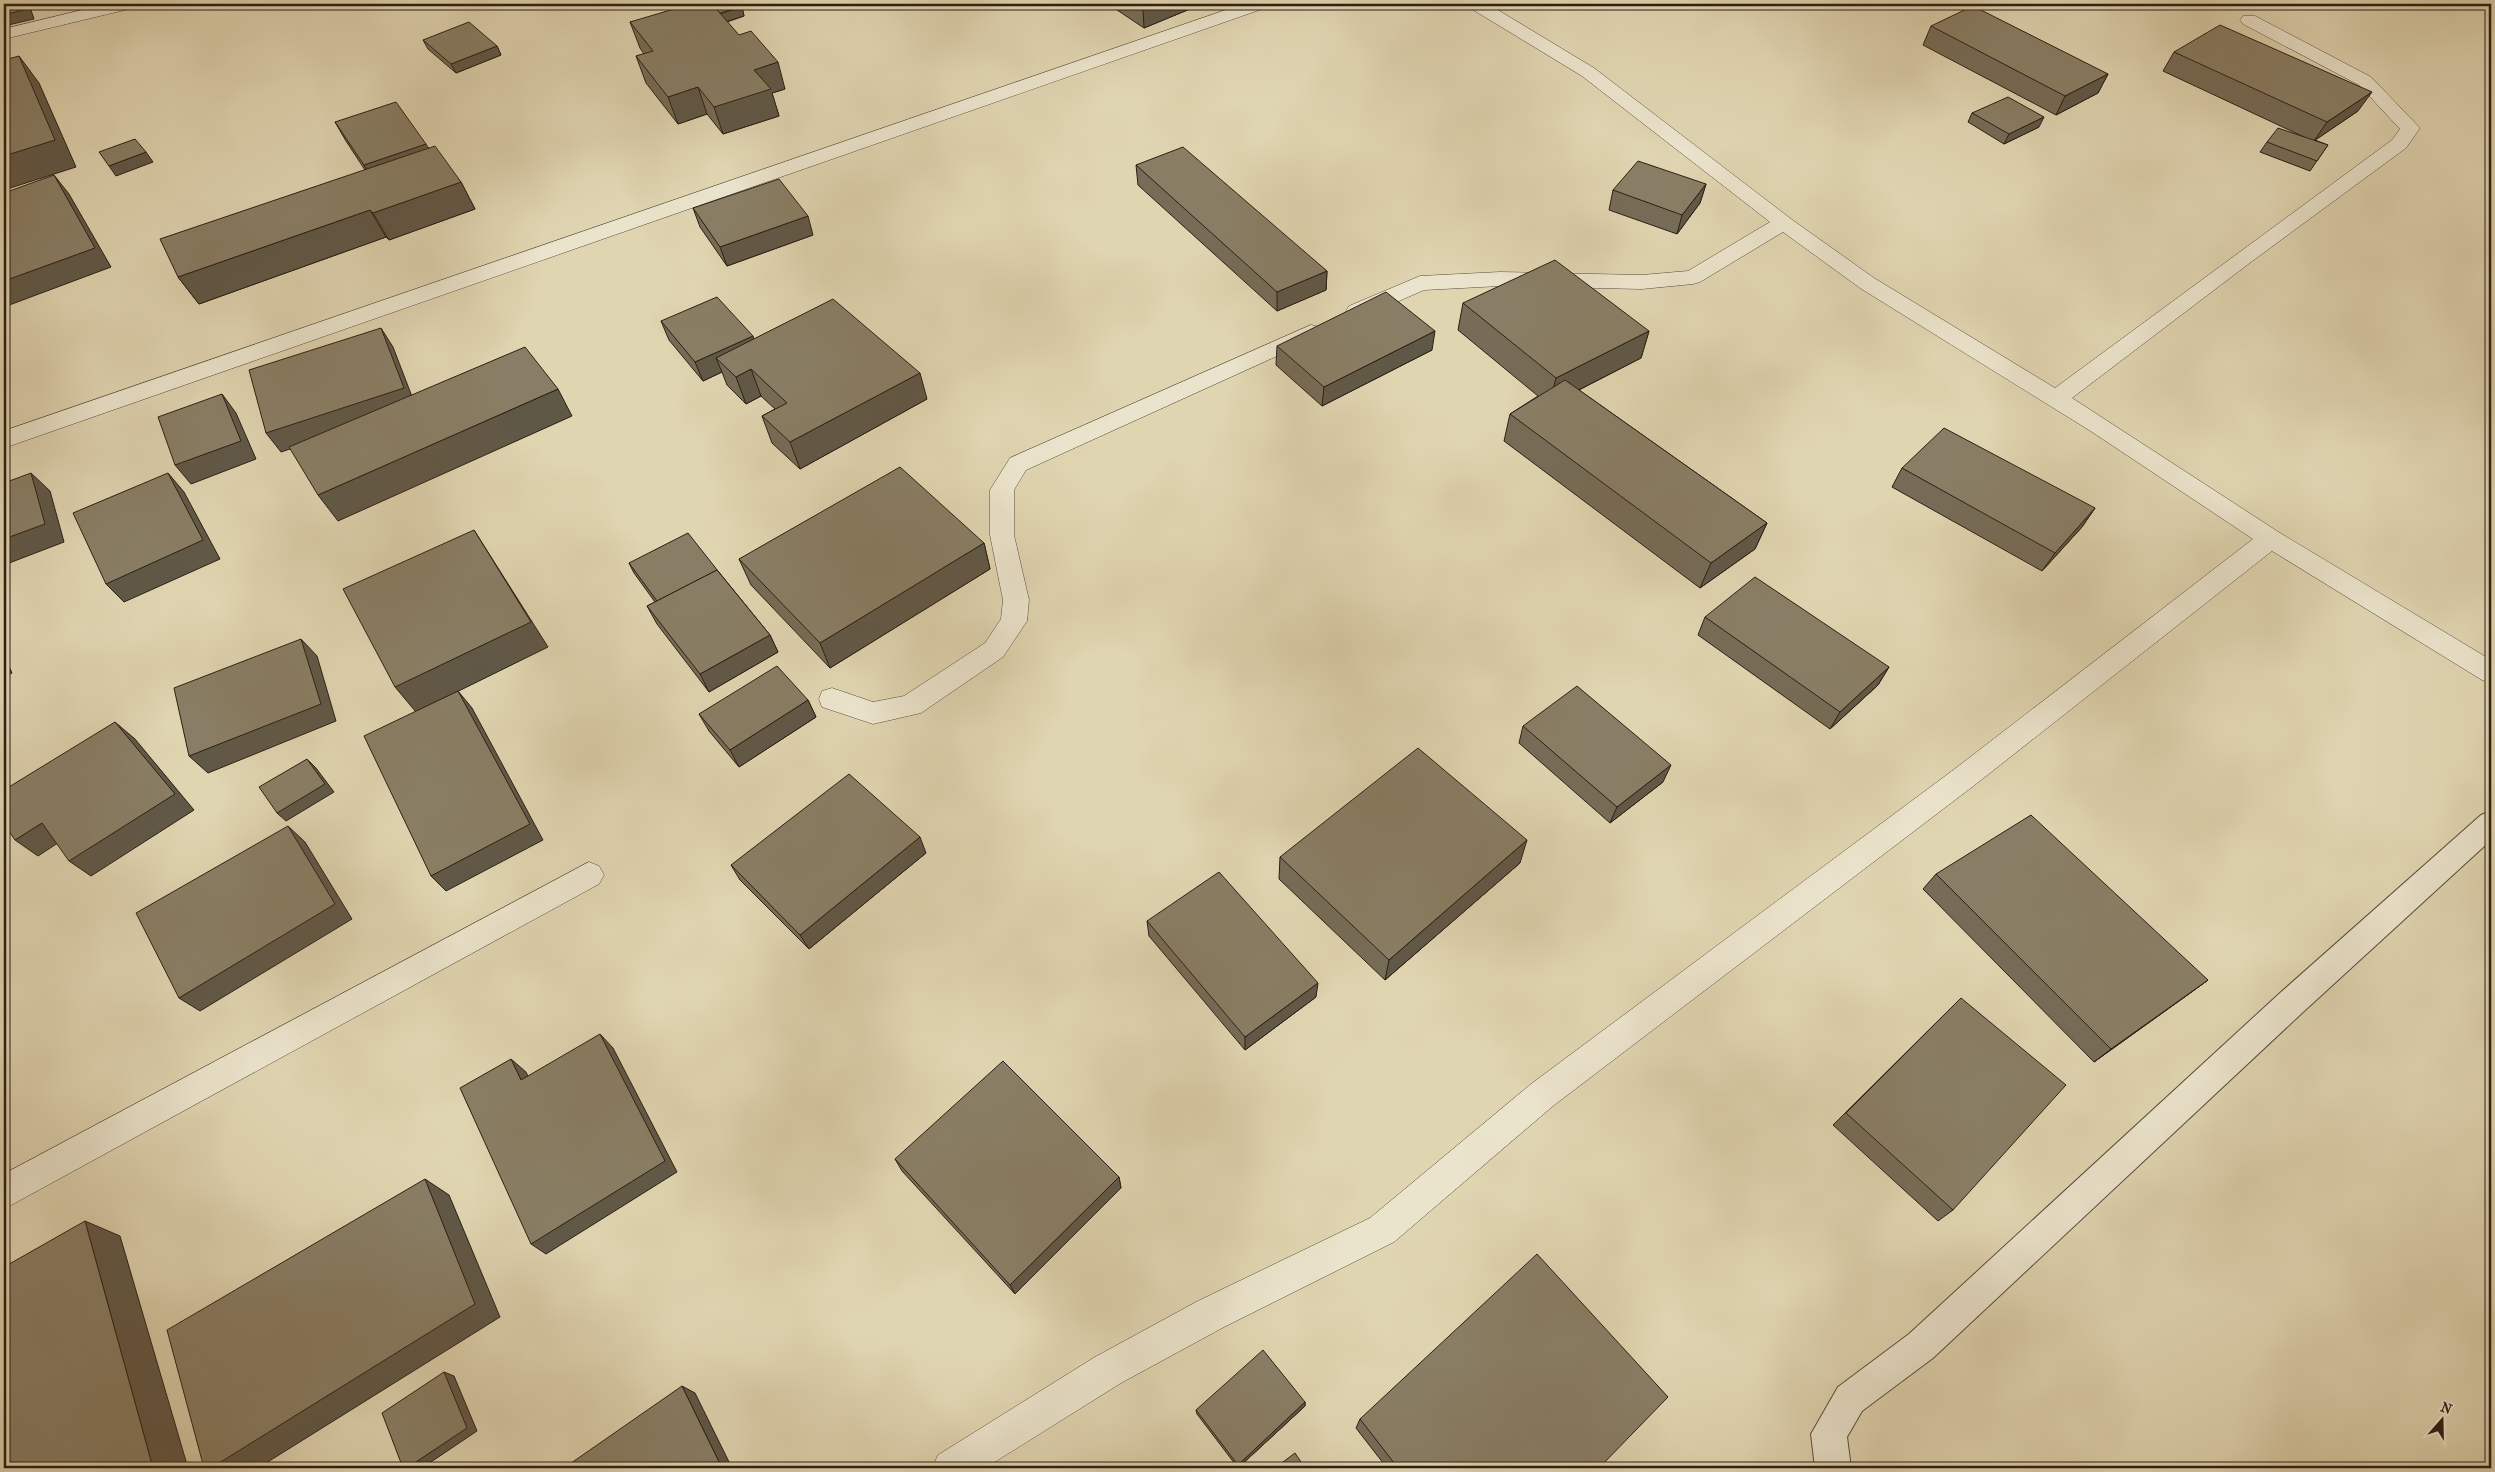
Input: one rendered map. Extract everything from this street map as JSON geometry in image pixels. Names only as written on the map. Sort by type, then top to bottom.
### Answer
[{"type":"street","points":[[4,34],[126,4]]},
{"type":"street","points":[[4,440],[1259,4]]},
{"type":"street","points":[[1476,4],[1588,72],[1784,223],[1867,282],[2097,424],[2271,539],[2491,672]]},
{"type":"street","points":[[2056,399],[2244,257],[2399,144],[2410,128],[2365,82],[2249,20]]},
{"type":"street","points":[[832,699],[873,713],[911,705],[994,650],[1014,621],[1016,600],[1002,534],[1002,490],[1018,464],[1420,283],[1500,279],[1642,282],[1693,277],[1784,223]]},
{"type":"street","points":[[951,1468],[1108,1370],[1211,1314],[1382,1230],[1542,1095],[1974,770],[2271,539]]},
{"type":"street","points":[[4,1192],[589,875]]},
{"type":"lane","points":[[1833,1468],[1829,1434],[1850,1399],[1921,1346],[2290,1003],[2491,823]]},
{"type":"building","points":[[4,4],[25,4],[27,9],[4,15]]},
{"type":"building","points":[[691,4],[712,4],[739,35],[751,31],[778,62],[754,70],[771,89],[714,107],[698,87],[668,97],[636,56],[653,51],[630,22]]},
{"type":"building","points":[[712,4],[739,4],[742,7],[720,13]]},
{"type":"building","points":[[1135,4],[1156,4],[1143,9]]},
{"type":"building","points":[[1973,6],[2108,74],[2065,96],[1931,26]]},
{"type":"building","points":[[469,22],[497,46],[451,64],[423,40]]},
{"type":"building","points":[[2220,25],[2372,92],[2327,122],[2174,52]]},
{"type":"building","points":[[19,56],[55,140],[4,156],[4,60]]},
{"type":"building","points":[[2008,97],[2044,117],[2009,134],[1972,113]]},
{"type":"building","points":[[396,102],[426,144],[364,165],[335,122]]},
{"type":"building","points":[[2278,128],[2328,145],[2317,161],[2267,142]]},
{"type":"building","points":[[135,139],[146,152],[109,166],[99,152]]},
{"type":"building","points":[[435,146],[461,182],[373,213],[370,210],[178,277],[160,239]]},
{"type":"building","points":[[1183,147],[1327,271],[1277,292],[1136,165]]},
{"type":"building","points":[[1638,161],[1706,184],[1682,215],[1613,190]]},
{"type":"building","points":[[54,175],[95,248],[4,281],[4,193]]},
{"type":"building","points":[[779,179],[808,216],[720,247],[693,208]]},
{"type":"building","points":[[1555,260],[1649,331],[1556,378],[1463,303]]},
{"type":"building","points":[[1386,292],[1435,331],[1324,387],[1277,346]]},
{"type":"building","points":[[717,297],[753,336],[695,362],[661,321]]},
{"type":"building","points":[[833,299],[920,373],[790,442],[762,416],[787,403],[751,369],[736,377],[716,358]]},
{"type":"building","points":[[381,328],[404,388],[266,433],[249,370]]},
{"type":"building","points":[[525,347],[558,389],[318,495],[289,447]]},
{"type":"building","points":[[1565,380],[1767,523],[1711,563],[1510,414]]},
{"type":"building","points":[[222,394],[241,441],[175,465],[158,417]]},
{"type":"building","points":[[1944,428],[2095,508],[2055,553],[1902,468]]},
{"type":"building","points":[[900,467],[984,543],[820,643],[739,559]]},
{"type":"building","points":[[31,473],[45,524],[4,539],[4,483]]},
{"type":"building","points":[[168,473],[203,540],[106,584],[73,513]]},
{"type":"building","points":[[474,530],[531,622],[395,687],[343,589]]},
{"type":"building","points":[[688,533],[718,571],[657,601],[629,563]]},
{"type":"building","points":[[717,570],[770,635],[700,674],[647,606]]},
{"type":"building","points":[[1755,577],[1889,667],[1840,712],[1705,617]]},
{"type":"building","points":[[301,639],[321,704],[189,756],[174,688]]},
{"type":"building","points":[[777,666],[808,700],[730,750],[699,714]]},
{"type":"building","points":[[1577,686],[1671,765],[1617,807],[1523,726]]},
{"type":"building","points":[[458,691],[530,824],[431,876],[364,736]]},
{"type":"building","points":[[115,722],[175,794],[69,861],[42,823],[15,840],[4,824],[4,790]]},
{"type":"building","points":[[1418,748],[1527,840],[1389,960],[1280,857]]},
{"type":"building","points":[[307,759],[325,784],[277,813],[259,787]]},
{"type":"building","points":[[849,774],[920,837],[800,935],[731,865]]},
{"type":"building","points":[[2031,815],[2208,980],[2111,1049],[1936,874]]},
{"type":"building","points":[[288,826],[335,904],[179,998],[136,913]]},
{"type":"building","points":[[1219,872],[1318,983],[1245,1037],[1147,921]]},
{"type":"building","points":[[1961,998],[2066,1085],[1953,1210],[1846,1113]]},
{"type":"building","points":[[600,1034],[665,1161],[531,1244],[460,1088],[511,1059],[521,1080]]},
{"type":"building","points":[[1003,1061],[1119,1177],[1010,1285],[895,1159]]},
{"type":"building","points":[[425,1179],[475,1304],[211,1468],[204,1468],[167,1330]]},
{"type":"building","points":[[85,1221],[153,1468],[4,1468],[4,1267]]},
{"type":"building","points":[[1537,1254],[1668,1397],[1599,1468],[1398,1468],[1360,1419]]},
{"type":"building","points":[[1263,1350],[1305,1402],[1238,1465],[1196,1410]]},
{"type":"building","points":[[444,1372],[467,1428],[407,1468],[403,1468],[382,1413]]},
{"type":"building","points":[[682,1386],[722,1468],[564,1468]]},
{"type":"building","points":[[1295,1453],[1305,1468],[1275,1468]]}]
